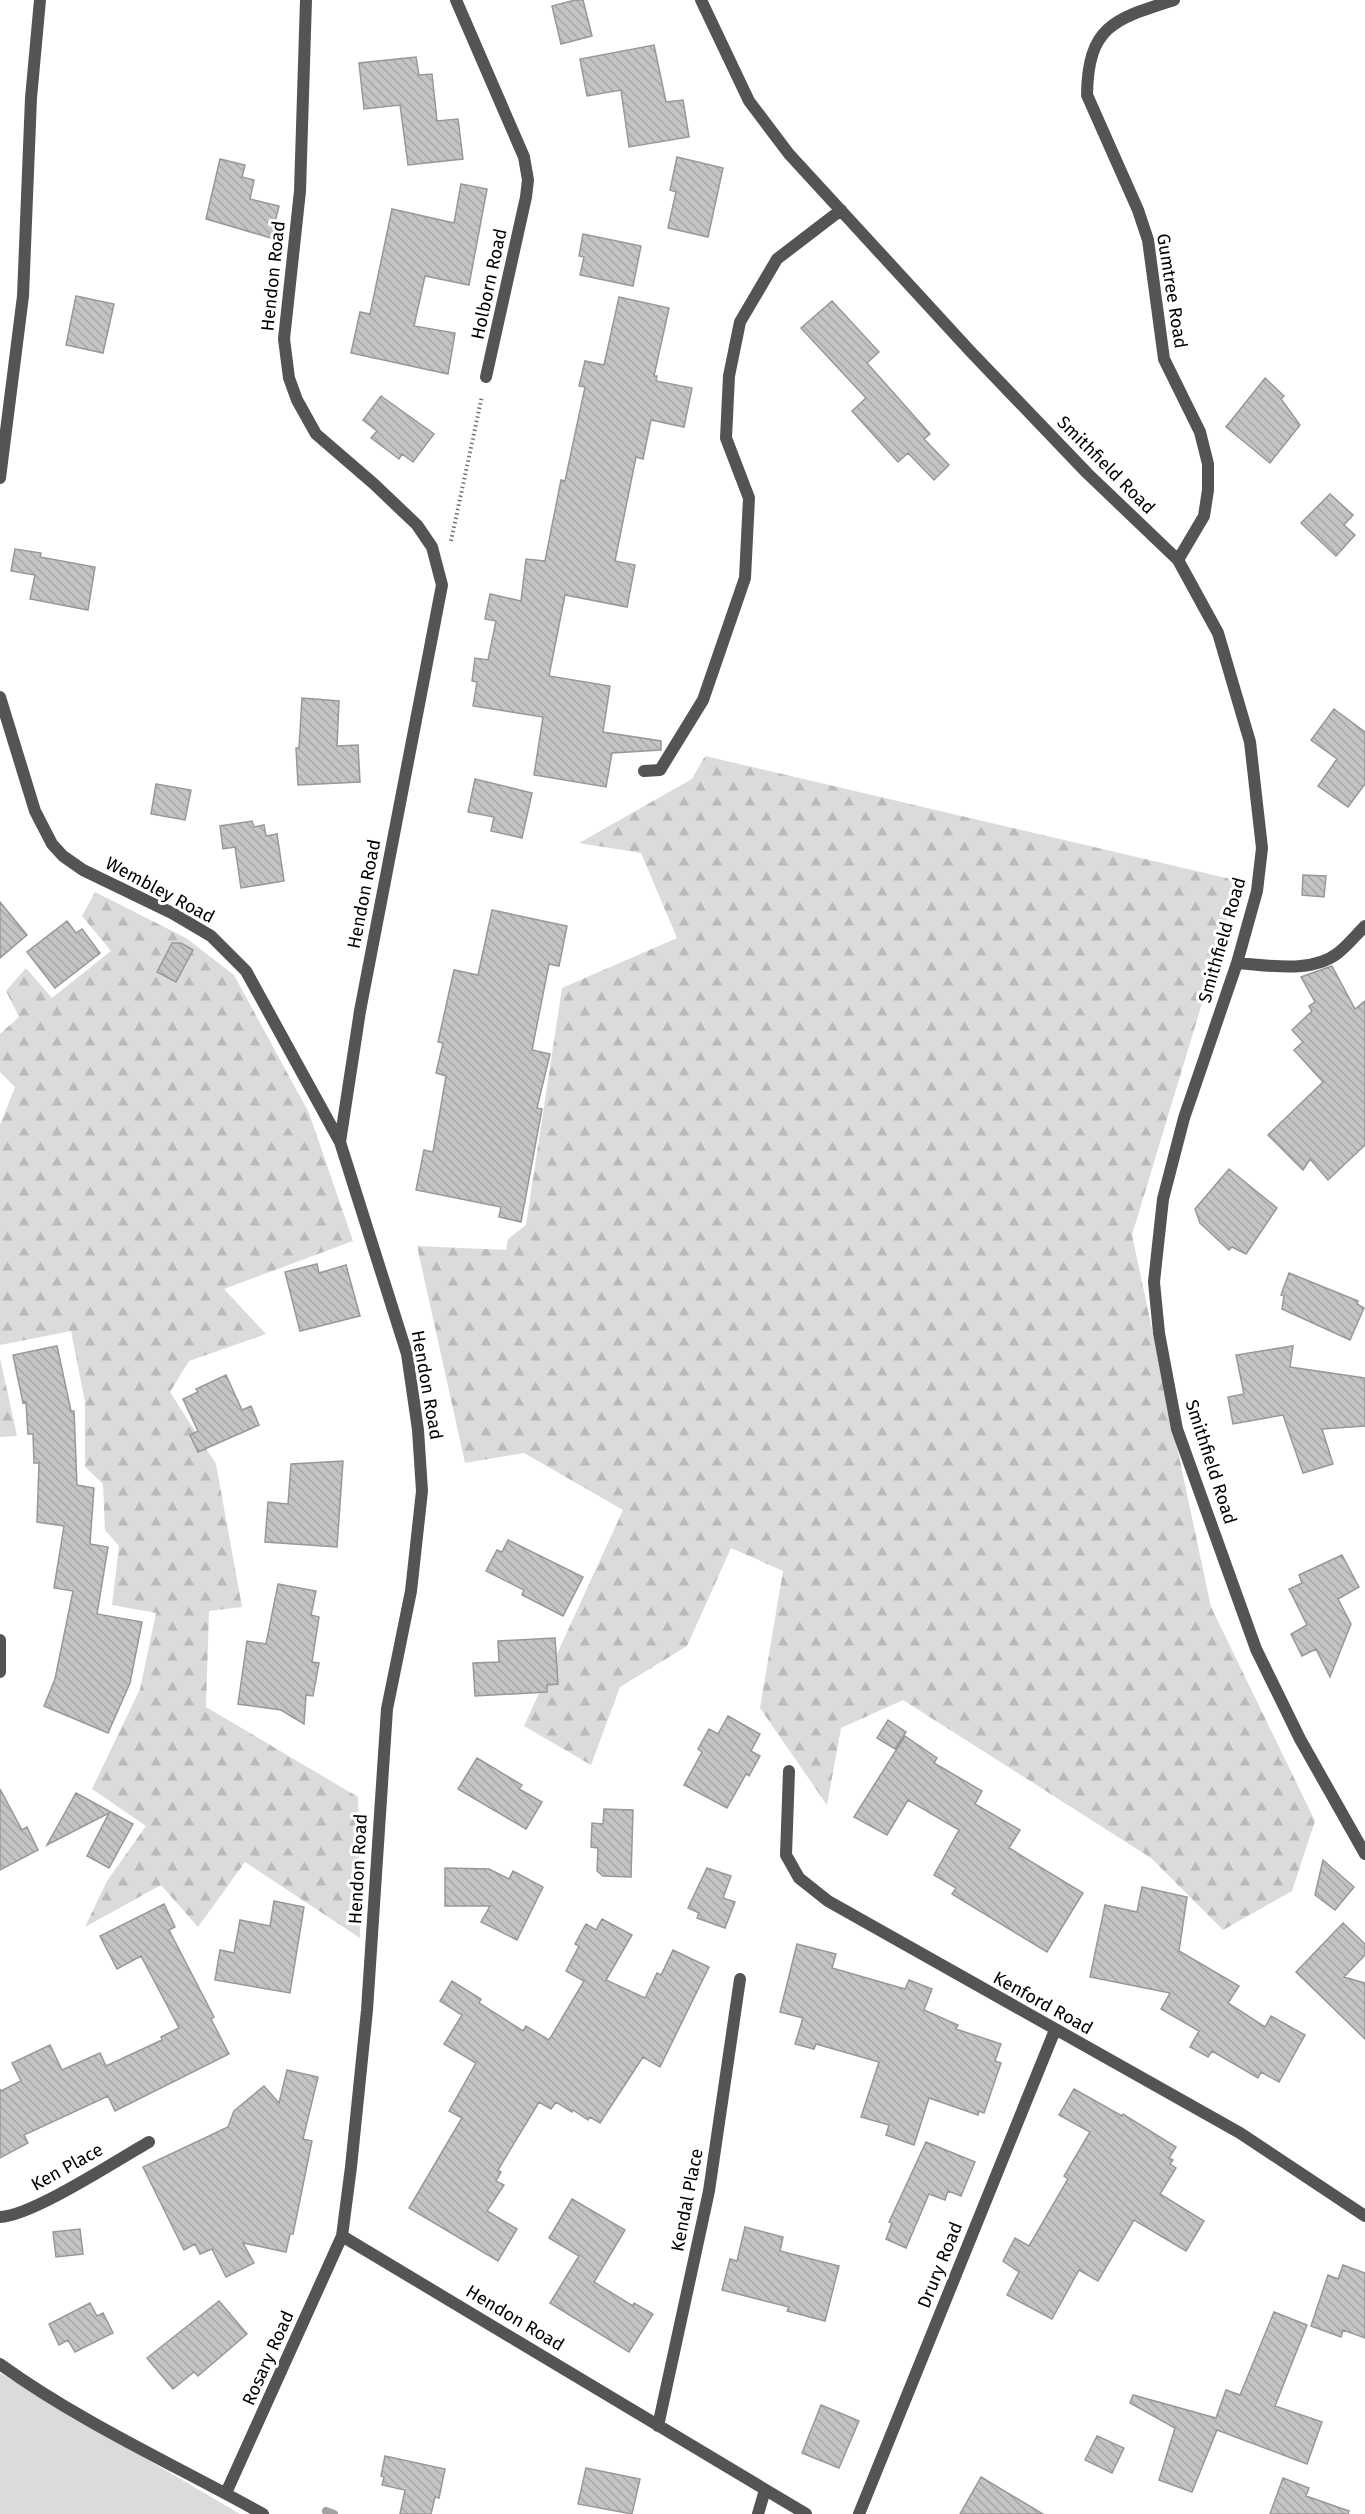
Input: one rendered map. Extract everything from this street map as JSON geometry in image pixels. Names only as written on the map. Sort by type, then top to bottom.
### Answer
[{"type":"street","points":[[0,478],[23,296],[31,98],[40,0]]},
{"type":"street","name":"Hendon Road","points":[[306,0],[300,191],[284,339],[289,378],[297,400],[316,435],[374,484],[417,525],[432,547],[442,585],[360,1011],[340,1142],[407,1354],[420,1451],[422,1491],[411,1591],[387,1709],[367,2010],[342,2236],[806,2514]]},
{"type":"street","name":"Holborn Road","points":[[456,0],[524,157],[528,180],[486,377]]},
{"type":"street","name":"Smithfield Road","points":[[701,0],[749,100],[789,154],[1087,473],[1178,560],[1218,633],[1250,742],[1262,848],[1257,891],[1236,963],[1184,1118],[1163,1198],[1154,1282],[1158,1333],[1178,1429],[1256,1649],[1300,1739],[1365,1854]]},
{"type":"street","name":"Gumtree Road","points":[[1174,0],[1137,12],[1111,25],[1095,45],[1088,74],[1087,95],[1138,210],[1148,240],[1164,359],[1200,432],[1208,464],[1208,490],[1204,516],[1178,560]]},
{"type":"street","points":[[644,771],[660,770],[703,699],[745,578],[749,498],[726,438],[729,376],[740,322],[777,259],[841,210]]},
{"type":"street","name":"Wembley Road","points":[[0,697],[35,811],[52,843],[63,856],[83,870],[172,913],[211,936],[246,971],[340,1142]]},
{"type":"street","points":[[1236,963],[1296,967],[1324,961],[1338,953],[1365,926]]},
{"type":"street","points":[[0,1640],[0,1672]]},
{"type":"street","name":"Kenford Road","points":[[789,1771],[786,1855],[799,1878],[828,1901],[1240,2133],[1365,2216]]},
{"type":"street","name":"Kendal Place","points":[[658,2426],[709,2190],[740,1980]]},
{"type":"street","name":"Drury Road","points":[[859,2514],[1055,2030]]},
{"type":"street","name":"Ken Place","points":[[0,2217],[20,2213],[42,2202],[149,2142]]},
{"type":"street","name":"Rosary Road","points":[[226,2493],[342,2236]]},
{"type":"street","points":[[0,2364],[40,2393],[78,2415],[263,2514]]},
{"type":"street","points":[[758,2514],[765,2490]]},
{"type":"path","points":[[449,550],[486,377]]},
{"type":"green space","points":[[705,756],[1239,881],[1132,1235],[1211,1607],[1315,1821],[1292,1891],[1223,1930],[1151,1858],[903,1700],[841,1728],[827,1805],[760,1708],[783,1571],[731,1548],[687,1646],[620,1687],[591,1765],[524,1726],[623,1510],[524,1453],[465,1463],[417,1246],[506,1250],[508,1239],[526,1225],[562,988],[677,938],[641,853],[579,843],[692,779]]},
{"type":"green space","points":[[95,892],[186,938],[234,975],[309,1113],[353,1241],[224,1289],[266,1334],[189,1361],[170,1392],[216,1464],[242,1607],[209,1611],[206,1707],[358,1797],[360,1938],[245,1862],[198,1927],[161,1885],[85,1927],[107,1881],[146,1826],[92,1789],[140,1689],[156,1613],[112,1605],[119,1546],[105,1530],[103,1484],[85,1467],[85,1402],[71,1331],[0,1345],[0,1125],[15,1087],[0,1072],[0,1034],[19,1017],[6,991],[26,968],[52,998],[111,951],[82,916]]},
{"type":"green space","points":[[0,1358],[17,1436],[0,1437]]},
{"type":"green space","points":[[0,2373],[240,2514],[0,2514]]},
{"type":"building","points":[[583,0],[592,36],[561,44],[552,6]]},
{"type":"building","points":[[654,45],[666,102],[683,100],[689,137],[629,147],[621,90],[587,96],[580,59]]},
{"type":"building","points":[[416,57],[419,75],[432,74],[437,121],[458,119],[463,159],[408,165],[400,105],[364,109],[359,63]]},
{"type":"building","points":[[677,157],[723,168],[708,237],[668,228],[676,192],[670,190]]},
{"type":"building","points":[[220,159],[245,165],[242,177],[254,180],[250,199],[279,206],[271,238],[206,219]]},
{"type":"building","points":[[461,184],[487,189],[469,285],[425,276],[414,326],[455,333],[448,374],[351,353],[360,312],[370,314],[392,209],[454,223]]},
{"type":"building","points":[[583,234],[641,246],[633,286],[580,275],[584,257],[579,256]]},
{"type":"building","points":[[76,296],[114,304],[103,353],[66,345]]},
{"type":"building","points":[[619,297],[669,308],[654,376],[657,376],[656,381],[692,388],[684,427],[651,420],[643,459],[636,457],[615,561],[635,565],[627,607],[565,595],[549,676],[610,686],[603,732],[661,741],[661,750],[612,753],[606,787],[534,775],[543,717],[473,706],[477,682],[472,681],[475,658],[488,660],[496,621],[485,619],[490,594],[521,601],[526,559],[545,561],[561,480],[565,481],[585,387],[579,386],[585,361],[604,365]]},
{"type":"building","points":[[832,301],[879,352],[867,363],[930,434],[924,439],[949,465],[934,480],[908,453],[898,462],[852,411],[866,398],[801,328]]},
{"type":"building","points":[[1265,378],[1284,396],[1281,399],[1300,425],[1270,463],[1226,427]]},
{"type":"building","points":[[381,396],[434,434],[413,462],[402,454],[399,459],[371,438],[377,431],[363,420]]},
{"type":"building","points":[[1330,494],[1353,515],[1344,525],[1355,535],[1336,556],[1301,523]]},
{"type":"building","points":[[15,549],[41,553],[40,557],[95,567],[88,610],[30,599],[35,575],[11,571]]},
{"type":"building","points":[[302,698],[339,701],[337,746],[358,745],[360,782],[298,785],[296,748],[299,748]]},
{"type":"building","points":[[1334,709],[1365,732],[1365,784],[1348,807],[1318,786],[1337,759],[1311,740]]},
{"type":"building","points":[[475,779],[532,793],[522,838],[491,831],[494,817],[468,812]]},
{"type":"building","points":[[156,784],[191,790],[185,820],[151,814]]},
{"type":"building","points":[[252,821],[254,827],[264,825],[266,836],[277,834],[284,881],[241,888],[235,847],[223,849],[220,826]]},
{"type":"building","points":[[1303,875],[1326,876],[1324,897],[1302,895]]},
{"type":"building","points":[[0,902],[27,935],[0,958]]},
{"type":"building","points":[[492,910],[567,926],[559,966],[549,964],[532,1050],[550,1054],[537,1108],[542,1109],[521,1222],[499,1217],[501,1207],[416,1190],[424,1150],[433,1152],[446,1076],[436,1073],[443,1043],[438,1042],[454,970],[478,975]]},
{"type":"building","points":[[67,921],[76,933],[82,929],[100,953],[55,988],[27,952]]},
{"type":"building","points":[[172,943],[181,943],[193,950],[176,982],[157,972]]},
{"type":"building","points":[[1332,966],[1355,1009],[1365,1001],[1365,1145],[1328,1180],[1310,1159],[1303,1170],[1268,1135],[1323,1082],[1294,1050],[1303,1042],[1292,1030],[1312,1011],[1309,1006],[1315,1002],[1301,977]]},
{"type":"building","points":[[1229,1169],[1277,1208],[1246,1254],[1232,1247],[1229,1250],[1200,1223],[1195,1209]]},
{"type":"building","points":[[317,1264],[319,1273],[346,1265],[360,1316],[300,1331],[285,1272]]},
{"type":"building","points":[[1289,1273],[1358,1301],[1357,1304],[1364,1308],[1350,1340],[1282,1309],[1284,1296],[1281,1295]]},
{"type":"building","points":[[57,1346],[71,1411],[74,1411],[77,1485],[94,1488],[90,1544],[108,1547],[97,1614],[142,1622],[130,1683],[108,1733],[44,1706],[55,1679],[73,1591],[54,1588],[64,1526],[37,1522],[39,1463],[34,1463],[33,1434],[28,1434],[26,1402],[23,1403],[13,1355]]},
{"type":"building","points":[[1293,1346],[1290,1367],[1365,1378],[1365,1426],[1322,1429],[1333,1464],[1303,1473],[1283,1415],[1233,1424],[1228,1397],[1244,1394],[1236,1355]]},
{"type":"building","points":[[226,1375],[242,1410],[251,1406],[259,1425],[198,1452],[190,1435],[198,1431],[183,1399],[198,1392],[196,1389]]},
{"type":"building","points":[[343,1461],[337,1547],[265,1542],[268,1502],[288,1504],[291,1464]]},
{"type":"building","points":[[508,1540],[583,1577],[563,1616],[522,1595],[524,1590],[486,1571],[497,1550],[502,1552]]},
{"type":"building","points":[[1342,1555],[1359,1587],[1338,1599],[1351,1624],[1330,1677],[1316,1649],[1302,1656],[1291,1634],[1307,1625],[1289,1589],[1302,1583],[1299,1575]]},
{"type":"building","points":[[278,1584],[316,1591],[311,1615],[319,1617],[312,1662],[319,1663],[313,1696],[306,1695],[304,1724],[281,1710],[238,1704],[247,1641],[266,1644]]},
{"type":"building","points":[[555,1638],[558,1684],[547,1685],[547,1692],[475,1696],[473,1663],[499,1662],[498,1641]]},
{"type":"building","points":[[728,1716],[760,1734],[751,1751],[760,1756],[749,1776],[746,1774],[727,1808],[684,1785],[702,1752],[698,1749],[709,1729],[718,1734]]},
{"type":"building","points":[[888,1720],[906,1732],[895,1749],[877,1738]]},
{"type":"building","points":[[905,1736],[937,1758],[934,1763],[982,1791],[975,1804],[1020,1830],[1009,1848],[1083,1893],[1047,1952],[952,1894],[956,1888],[934,1875],[959,1830],[908,1800],[887,1835],[854,1817]]},
{"type":"building","points":[[477,1758],[522,1785],[519,1789],[542,1802],[526,1829],[458,1789]]},
{"type":"building","points":[[0,1789],[22,1830],[27,1827],[38,1850],[0,1870]]},
{"type":"building","points":[[76,1793],[133,1824],[109,1868],[87,1856],[109,1813],[47,1845]]},
{"type":"building","points":[[604,1809],[633,1810],[631,1877],[603,1876],[597,1871],[598,1848],[591,1847],[592,1823],[603,1824]]},
{"type":"building","points":[[1323,1860],[1354,1887],[1335,1910],[1315,1895]]},
{"type":"building","points":[[445,1868],[489,1869],[509,1879],[513,1871],[543,1887],[517,1940],[481,1922],[490,1906],[445,1906]]},
{"type":"building","points":[[707,1868],[731,1876],[723,1898],[735,1902],[725,1928],[697,1918],[699,1913],[688,1908]]},
{"type":"building","points":[[1142,1887],[1187,1897],[1179,1951],[1239,1986],[1228,2003],[1265,2027],[1271,2016],[1305,2035],[1279,2082],[1261,2072],[1258,2078],[1212,2051],[1208,2057],[1190,2047],[1199,2031],[1161,2009],[1170,1993],[1090,1977],[1105,1905],[1137,1912]]},
{"type":"building","points":[[274,1901],[304,1907],[290,1993],[215,1980],[220,1950],[234,1953],[240,1920],[270,1926]]},
{"type":"building","points":[[164,1904],[175,1927],[169,1930],[214,2017],[211,2019],[229,2054],[115,2111],[108,2096],[24,2135],[28,2143],[0,2158],[0,2089],[1,2091],[21,2081],[12,2063],[50,2045],[62,2070],[100,2053],[106,2066],[162,2040],[161,2037],[179,2028],[141,1956],[117,1969],[100,1936]]},
{"type":"building","points":[[602,1919],[632,1935],[606,1980],[645,1998],[657,1973],[661,1975],[673,1950],[709,1967],[660,2067],[643,2057],[600,2123],[590,2117],[588,2120],[556,2102],[551,2109],[539,2102],[498,2170],[501,2172],[496,2181],[504,2185],[487,2211],[517,2229],[498,2261],[409,2208],[462,2118],[449,2111],[476,2063],[444,2044],[462,2015],[440,2001],[452,1981],[481,1999],[479,2003],[523,2031],[526,2026],[549,2040],[584,1981],[566,1971],[579,1946],[575,1944],[586,1924],[596,1930]]},
{"type":"building","points":[[1343,1923],[1365,1944],[1365,1955],[1344,1977],[1365,1983],[1365,2039],[1296,1972]]},
{"type":"building","points":[[797,1944],[836,1954],[832,1968],[905,1989],[909,1980],[932,1989],[924,2010],[958,2025],[956,2029],[1001,2044],[995,2061],[1001,2063],[984,2113],[979,2111],[978,2115],[929,2098],[914,2145],[886,2135],[889,2125],[861,2117],[879,2062],[816,2044],[814,2049],[795,2044],[803,2018],[780,2012]]},
{"type":"building","points":[[287,2070],[318,2077],[303,2139],[312,2141],[293,2234],[290,2234],[286,2252],[243,2243],[254,2263],[226,2277],[212,2249],[200,2254],[195,2244],[184,2250],[143,2167],[228,2127],[234,2111],[264,2086],[279,2103]]},
{"type":"building","points":[[1074,2089],[1122,2116],[1123,2114],[1176,2147],[1169,2158],[1173,2160],[1170,2164],[1176,2168],[1160,2194],[1204,2221],[1186,2251],[1134,2220],[1098,2281],[1079,2270],[1052,2319],[1007,2295],[1019,2272],[1003,2261],[1015,2238],[1029,2246],[1068,2179],[1064,2176],[1090,2132],[1059,2115]]},
{"type":"building","points":[[926,2142],[975,2162],[961,2196],[948,2191],[945,2200],[929,2194],[906,2248],[886,2239],[892,2223],[889,2222]]},
{"type":"building","points":[[572,2199],[625,2230],[594,2282],[633,2306],[634,2303],[653,2314],[629,2352],[550,2303],[579,2256],[549,2238]]},
{"type":"building","points":[[745,2227],[783,2237],[780,2251],[839,2266],[825,2321],[787,2311],[789,2307],[722,2290],[730,2259],[737,2261]]},
{"type":"building","points":[[80,2229],[83,2254],[56,2257],[53,2232]]},
{"type":"building","points":[[1343,2265],[1365,2273],[1365,2338],[1343,2330],[1341,2337],[1311,2326],[1328,2275],[1338,2279]]},
{"type":"building","points":[[219,2301],[247,2334],[198,2376],[194,2372],[173,2389],[147,2358]]},
{"type":"building","points":[[90,2303],[97,2316],[103,2313],[113,2333],[75,2352],[68,2340],[59,2345],[49,2324]]},
{"type":"building","points":[[1274,2312],[1307,2325],[1275,2406],[1322,2422],[1307,2464],[1217,2430],[1192,2492],[1159,2480],[1175,2428],[1130,2403],[1133,2395],[1216,2418],[1226,2390],[1240,2395]]},
{"type":"building","points":[[821,2405],[859,2421],[839,2468],[802,2453]]},
{"type":"building","points":[[1097,2436],[1124,2448],[1112,2473],[1085,2460]]},
{"type":"building","points":[[385,2456],[445,2469],[439,2498],[435,2497],[431,2514],[400,2514],[405,2490],[382,2485],[384,2477],[381,2476]]},
{"type":"building","points":[[586,2468],[640,2479],[632,2514],[578,2504]]},
{"type":"building","points":[[981,2477],[1043,2514],[960,2514]]},
{"type":"building","points":[[1283,2478],[1309,2488],[1306,2496],[1349,2511],[1348,2514],[1270,2514]]},
{"type":"waterway","points":[[326,2511],[334,2514]]}]
